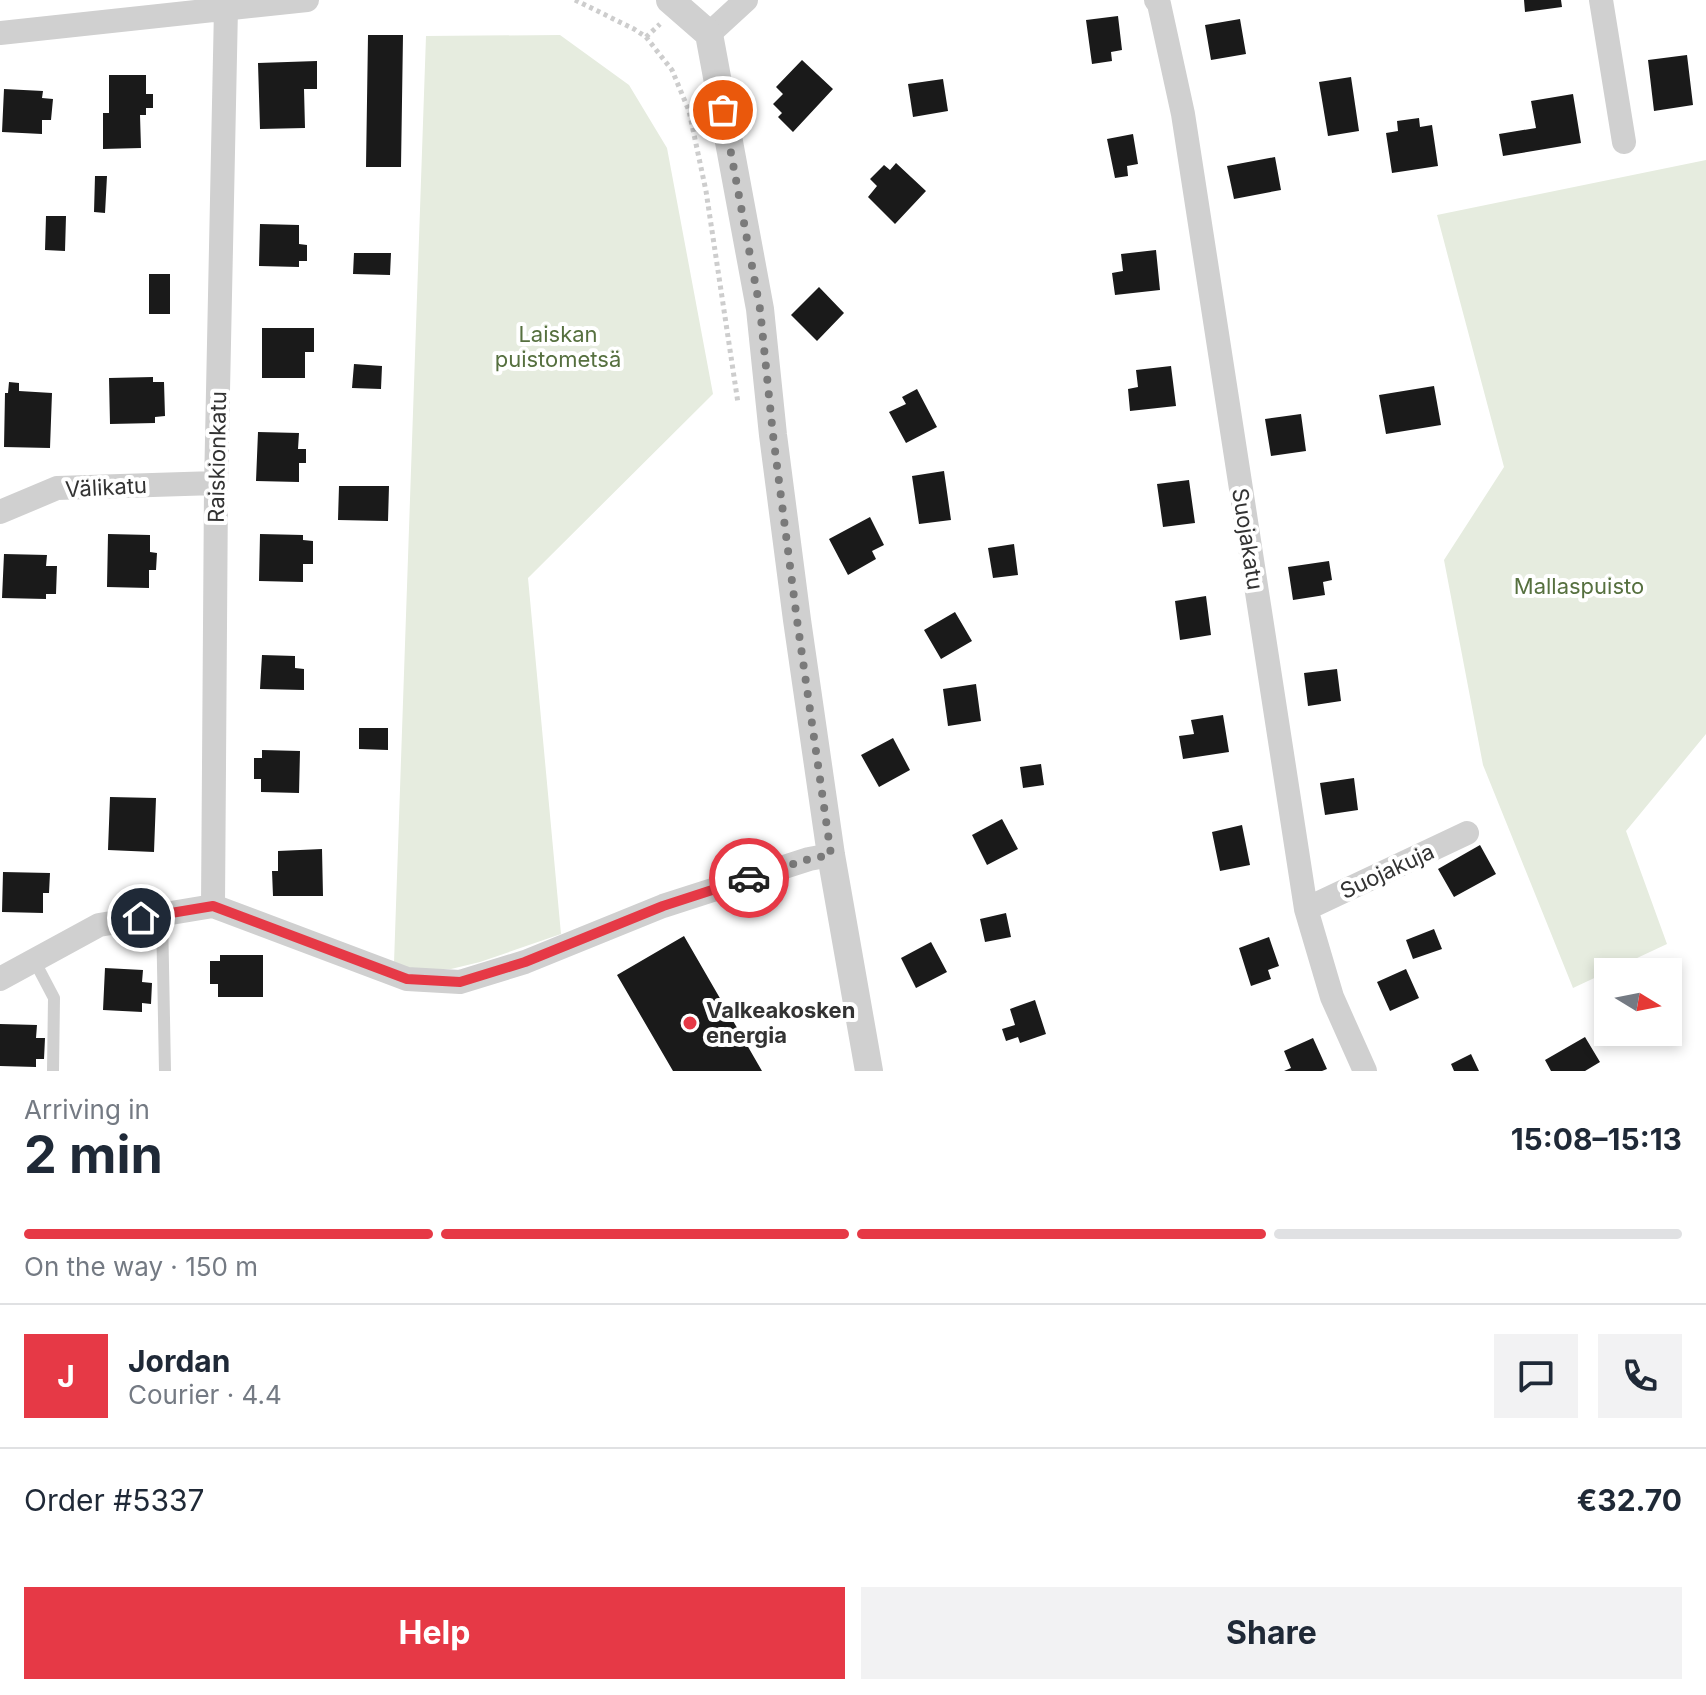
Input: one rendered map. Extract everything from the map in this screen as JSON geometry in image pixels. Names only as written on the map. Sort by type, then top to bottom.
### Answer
[{"type":"street","points":[[0,33],[307,0]]},
{"type":"street","points":[[670,0],[709,34],[760,309],[797,620],[831,855],[869,1071]]},
{"type":"street","points":[[709,34],[746,0]]},
{"type":"street","name":"Suojakatu","points":[[1156,0],[1183,114],[1306,909],[1332,997],[1365,1071]]},
{"type":"street","points":[[1601,0],[1624,142]]},
{"type":"street","name":"Raiskionkatu","points":[[213,906],[216,483],[226,8]]},
{"type":"street","name":"Välikatu","points":[[0,512],[57,488],[216,483]]},
{"type":"street","name":"Suojakuja","points":[[1306,909],[1467,833]]},
{"type":"street","points":[[0,979],[99,925],[213,906],[407,979],[460,982],[525,962],[663,906],[809,859],[831,855]]},
{"type":"lane","points":[[162,914],[165,1071]]},
{"type":"lane","points":[[34,960],[54,998],[53,1071]]},
{"type":"path","points":[[575,0],[646,37],[672,70],[689,111],[706,191],[740,410]]},
{"type":"green space","name":"Laiskan puistometsä","points":[[560,35],[629,85],[667,148],[713,394],[528,578],[561,934],[451,969],[411,970],[394,963],[426,36]]},
{"type":"green space","name":"Mallaspuisto","points":[[1706,160],[1706,734],[1626,831],[1667,944],[1637,958],[1594,958],[1594,978],[1573,988],[1483,765],[1444,560],[1504,467],[1437,215]]},
{"type":"building","points":[[1524,0],[1561,0],[1562,7],[1525,12]]},
{"type":"building","points":[[1118,16],[1122,50],[1111,52],[1112,61],[1092,64],[1086,20]]},
{"type":"building","points":[[1240,19],[1246,54],[1211,60],[1205,25]]},
{"type":"building","points":[[368,35],[403,35],[401,167],[366,167]]},
{"type":"building","points":[[1687,55],[1693,105],[1654,111],[1648,60]]},
{"type":"building","points":[[802,60],[833,89],[793,132],[778,117],[782,113],[773,104],[783,94],[776,87]]},
{"type":"building","points":[[317,61],[317,89],[304,89],[305,128],[260,129],[258,63]]},
{"type":"building","points":[[109,75],[146,75],[146,94],[153,94],[153,108],[146,108],[146,115],[140,115],[141,148],[103,149],[103,113],[109,113]]},
{"type":"building","points":[[1351,77],[1359,131],[1328,136],[1319,82]]},
{"type":"building","points":[[943,79],[948,111],[913,117],[908,84]]},
{"type":"building","points":[[4,89],[43,91],[42,98],[53,99],[51,120],[42,120],[42,134],[2,132]]},
{"type":"building","points":[[1573,94],[1581,143],[1503,156],[1499,134],[1536,128],[1531,101]]},
{"type":"building","points":[[1419,118],[1420,127],[1432,125],[1438,166],[1392,173],[1386,133],[1398,131],[1397,121]]},
{"type":"building","points":[[1133,134],[1138,164],[1127,166],[1128,176],[1115,178],[1107,139]]},
{"type":"building","points":[[1275,157],[1281,190],[1234,199],[1227,166]]},
{"type":"building","points":[[896,163],[926,191],[895,224],[868,197],[877,186],[870,179],[884,165],[890,170]]},
{"type":"building","points":[[95,176],[107,176],[105,213],[94,212]]},
{"type":"building","points":[[46,216],[66,216],[65,251],[45,250]]},
{"type":"building","points":[[260,224],[299,225],[299,244],[307,245],[307,261],[299,261],[299,267],[259,266]]},
{"type":"building","points":[[1156,250],[1160,290],[1115,295],[1112,273],[1123,271],[1121,254]]},
{"type":"building","points":[[354,253],[391,253],[390,275],[353,274]]},
{"type":"building","points":[[149,274],[170,274],[170,314],[149,314]]},
{"type":"building","points":[[819,287],[844,313],[817,341],[791,315]]},
{"type":"building","points":[[262,328],[314,328],[314,352],[305,352],[305,378],[262,378]]},
{"type":"building","points":[[354,364],[382,366],[381,389],[352,388]]},
{"type":"building","points":[[1171,366],[1176,406],[1130,411],[1128,389],[1138,387],[1136,370]]},
{"type":"building","points":[[153,377],[153,382],[164,382],[165,416],[155,417],[155,423],[110,424],[109,378]]},
{"type":"building","points":[[9,382],[19,383],[19,391],[52,393],[50,448],[4,447],[5,393],[8,393]]},
{"type":"building","points":[[1434,386],[1441,425],[1386,434],[1379,395]]},
{"type":"building","points":[[917,389],[937,427],[906,443],[889,412],[906,404],[902,397]]},
{"type":"building","points":[[1301,414],[1306,451],[1271,456],[1265,419]]},
{"type":"building","points":[[258,432],[299,433],[298,449],[306,449],[306,463],[299,463],[299,482],[256,481]]},
{"type":"building","points":[[944,471],[951,520],[919,524],[912,476]]},
{"type":"building","points":[[1189,480],[1195,523],[1163,527],[1157,484]]},
{"type":"building","points":[[339,486],[389,486],[388,521],[338,520]]},
{"type":"building","points":[[870,517],[884,545],[872,551],[876,559],[848,575],[829,539]]},
{"type":"building","points":[[108,534],[150,535],[150,552],[157,553],[156,570],[149,570],[149,588],[107,587]]},
{"type":"building","points":[[260,534],[303,535],[303,540],[313,541],[313,564],[303,564],[303,582],[259,581]]},
{"type":"building","points":[[1014,544],[1018,575],[993,578],[988,548]]},
{"type":"building","points":[[4,554],[47,555],[46,566],[57,566],[56,594],[46,594],[46,599],[2,598]]},
{"type":"building","points":[[1329,561],[1332,580],[1323,582],[1325,595],[1293,600],[1288,567]]},
{"type":"building","points":[[1206,596],[1211,635],[1180,640],[1175,601]]},
{"type":"building","points":[[955,612],[972,641],[941,659],[924,630]]},
{"type":"building","points":[[262,655],[295,656],[295,668],[304,669],[304,690],[260,689]]},
{"type":"building","points":[[1337,669],[1341,701],[1308,706],[1304,673]]},
{"type":"building","points":[[976,684],[981,721],[948,726],[943,689]]},
{"type":"building","points":[[1223,715],[1229,752],[1183,759],[1179,736],[1194,734],[1191,720]]},
{"type":"building","points":[[359,728],[388,728],[388,750],[359,749]]},
{"type":"building","points":[[893,738],[910,770],[879,787],[861,755]]},
{"type":"building","points":[[262,750],[300,751],[299,793],[261,792],[261,779],[254,779],[254,758],[262,758]]},
{"type":"building","points":[[1041,764],[1044,785],[1023,788],[1020,767]]},
{"type":"building","points":[[1354,778],[1358,810],[1325,815],[1320,783]]},
{"type":"building","points":[[110,797],[156,798],[154,852],[108,850]]},
{"type":"building","points":[[1002,819],[1018,849],[987,865],[972,835]]},
{"type":"building","points":[[1242,825],[1250,865],[1220,871],[1212,832]]},
{"type":"building","points":[[1480,845],[1496,874],[1454,897],[1438,869]]},
{"type":"building","points":[[322,849],[323,896],[273,896],[272,871],[278,871],[278,851]]},
{"type":"building","points":[[3,872],[50,873],[49,893],[43,893],[43,913],[2,912]]},
{"type":"building","points":[[1006,913],[1011,937],[985,942],[980,919]]},
{"type":"building","points":[[1434,929],[1442,949],[1413,959],[1406,940]]},
{"type":"building","name":"Valkeakosken energia","points":[[684,936],[762,1071],[673,1071],[617,975]]},
{"type":"building","points":[[1269,937],[1279,966],[1268,970],[1271,979],[1251,986],[1239,948]]},
{"type":"building","points":[[931,942],[947,972],[916,988],[901,958]]},
{"type":"building","points":[[220,955],[263,955],[263,997],[218,997],[218,984],[210,984],[210,961],[220,961]]},
{"type":"building","points":[[105,968],[143,970],[142,982],[152,983],[151,1004],[142,1003],[142,1012],[103,1010]]},
{"type":"building","points":[[1406,969],[1419,998],[1390,1011],[1377,982]]},
{"type":"building","points":[[1035,1000],[1046,1034],[1020,1043],[1018,1037],[1006,1041],[1002,1029],[1015,1025],[1010,1009]]},
{"type":"building","points":[[0,1024],[37,1025],[36,1038],[45,1038],[44,1059],[36,1059],[36,1067],[0,1066]]},
{"type":"building","points":[[1585,1037],[1600,1062],[1585,1071],[1551,1071],[1545,1060]]},
{"type":"building","points":[[1313,1038],[1327,1069],[1284,1071],[1291,1068],[1284,1051]]},
{"type":"building","points":[[1471,1054],[1479,1071],[1454,1071],[1451,1064]]},
{"type":"way so far","points":[[723,110],[760,309],[797,620],[831,855],[749,878]]},
{"type":"place","name":"Valkeakosken energia","points":[[690,1023]]},
{"type":"route","points":[[141,918],[213,906],[407,979],[460,982],[525,962],[663,906],[749,878]]}]
